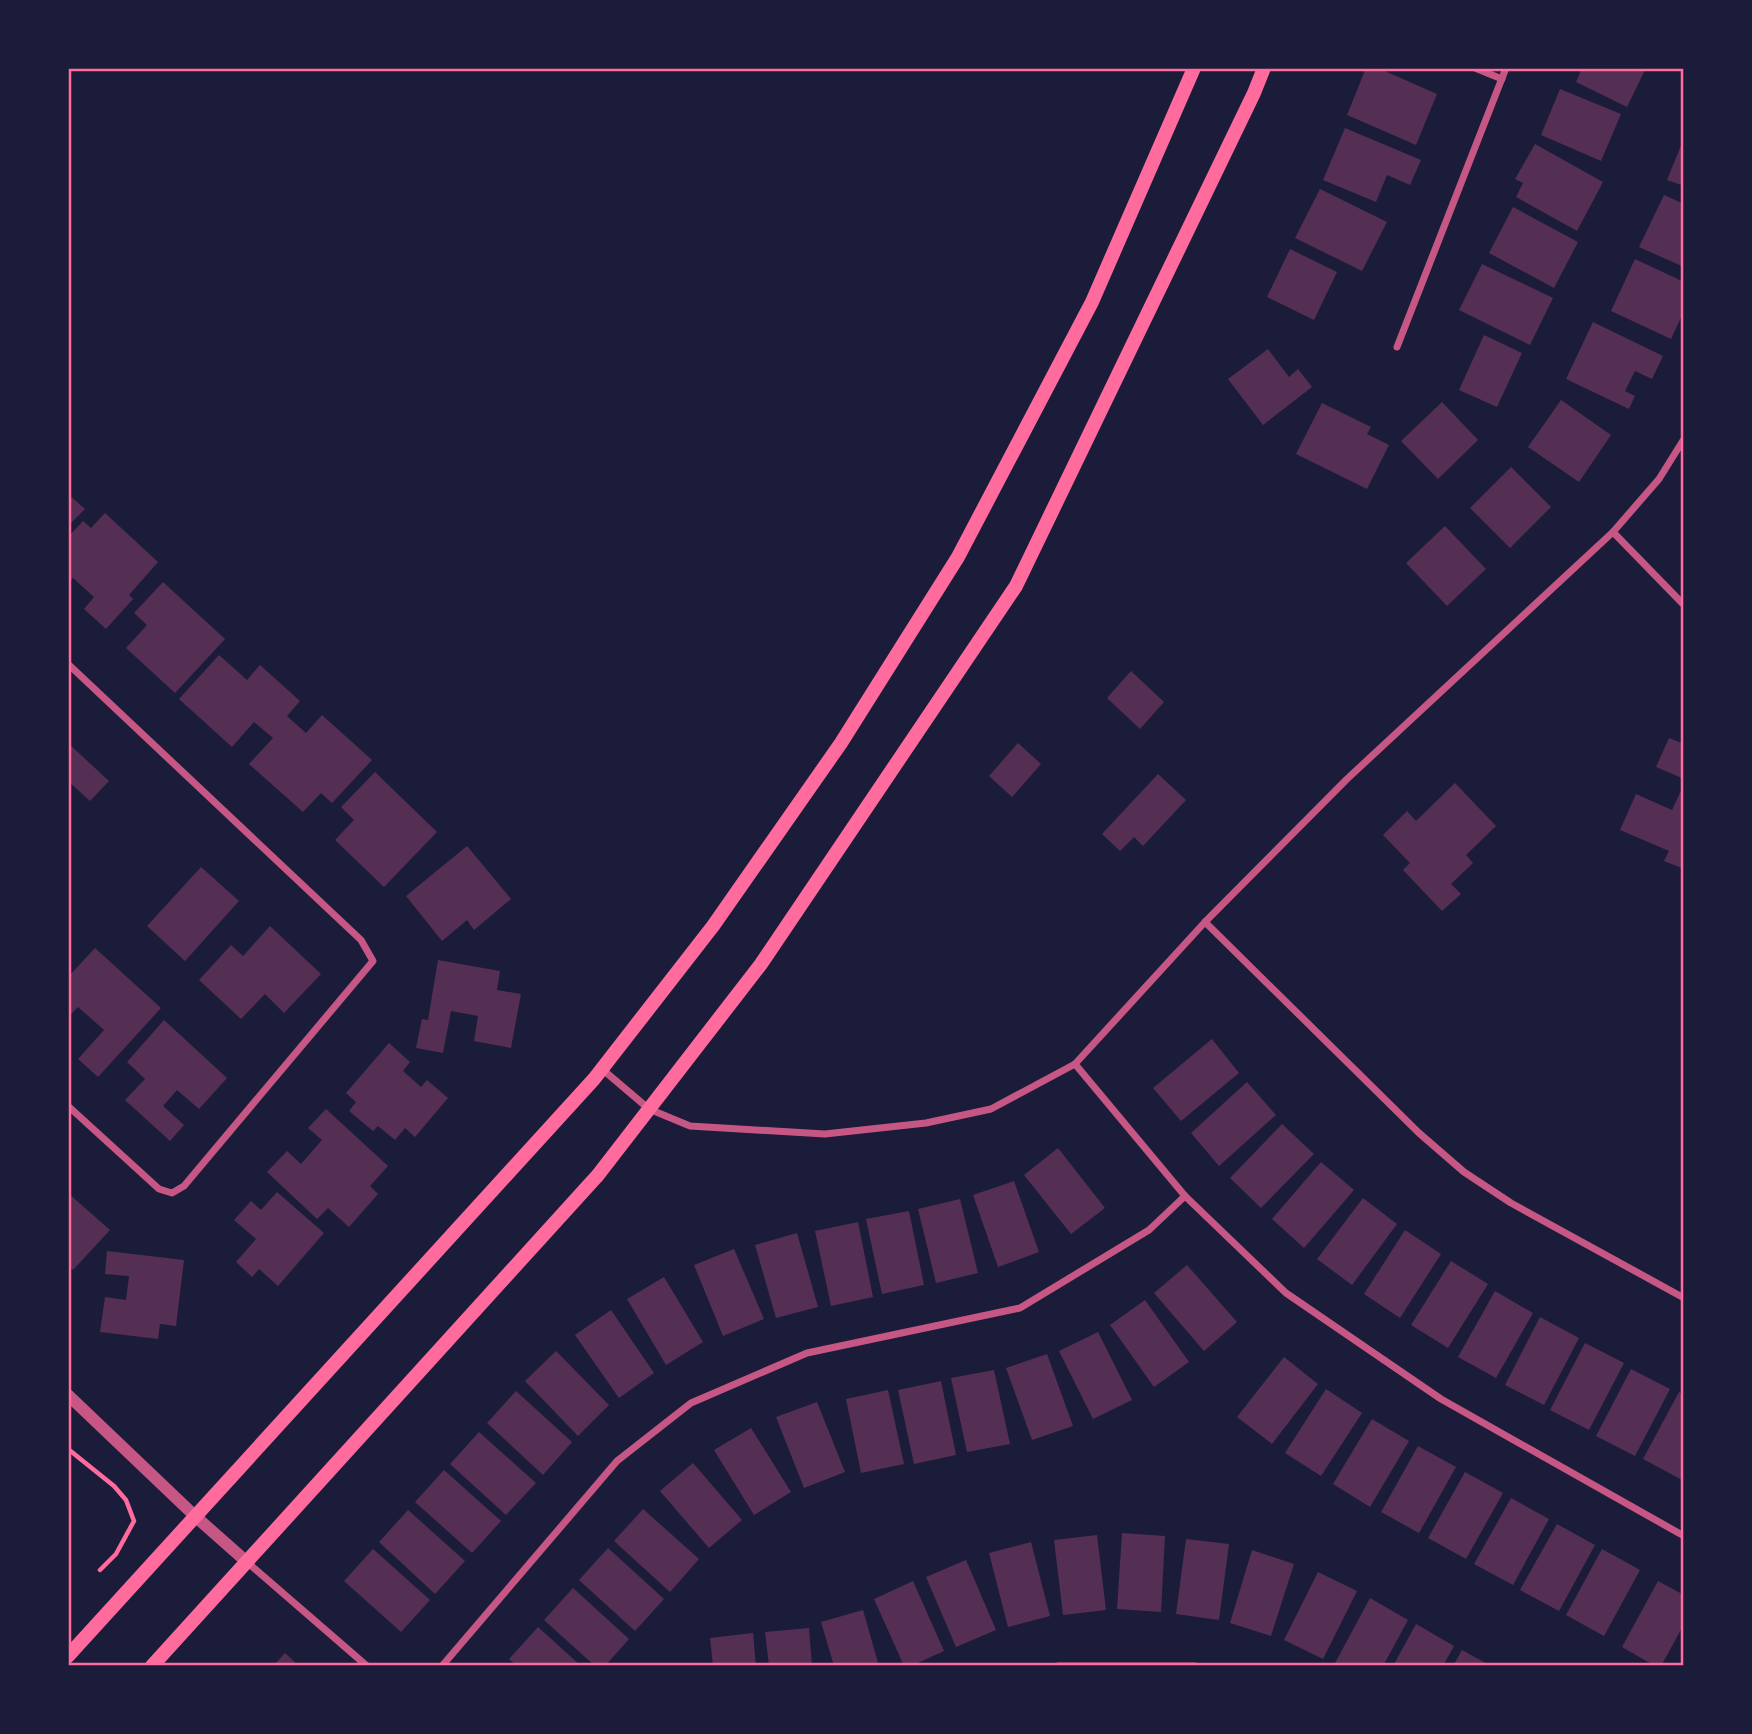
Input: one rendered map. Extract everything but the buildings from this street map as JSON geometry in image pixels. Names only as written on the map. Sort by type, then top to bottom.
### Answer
[{"type":"main road","points":[[68,1656],[602,1069],[713,926],[833,754],[958,557],[1092,302],[1194,68]]},
{"type":"main road","points":[[152,1666],[589,1185],[761,964],[1016,586],[1264,68]]},
{"type":"street","points":[[1475,68],[1502,79]]},
{"type":"street","points":[[1397,347],[1506,68]]},
{"type":"street","points":[[602,1069],[649,1109],[690,1126],[825,1134],[926,1124],[991,1109],[1075,1064],[1205,922],[1347,779],[1613,532],[1659,479],[1684,439]]},
{"type":"street","points":[[1613,532],[1684,605]]},
{"type":"street","points":[[68,664],[362,940],[373,961],[184,1186],[172,1193],[159,1189],[68,1106]]},
{"type":"street","points":[[1205,922],[1419,1133],[1464,1172],[1511,1203],[1684,1298]]},
{"type":"street","points":[[1075,1064],[1185,1196],[1286,1293],[1441,1399],[1684,1536]]},
{"type":"street","points":[[442,1666],[617,1461],[691,1403],[807,1353],[1020,1308],[1149,1230],[1185,1196]]},
{"type":"street","points":[[68,1395],[196,1517],[367,1666]]},
{"type":"street","points":[[1058,1666],[1195,1666]]},
{"type":"path","points":[[68,1449],[114,1486],[126,1500],[134,1521],[116,1554],[100,1570]]}]
